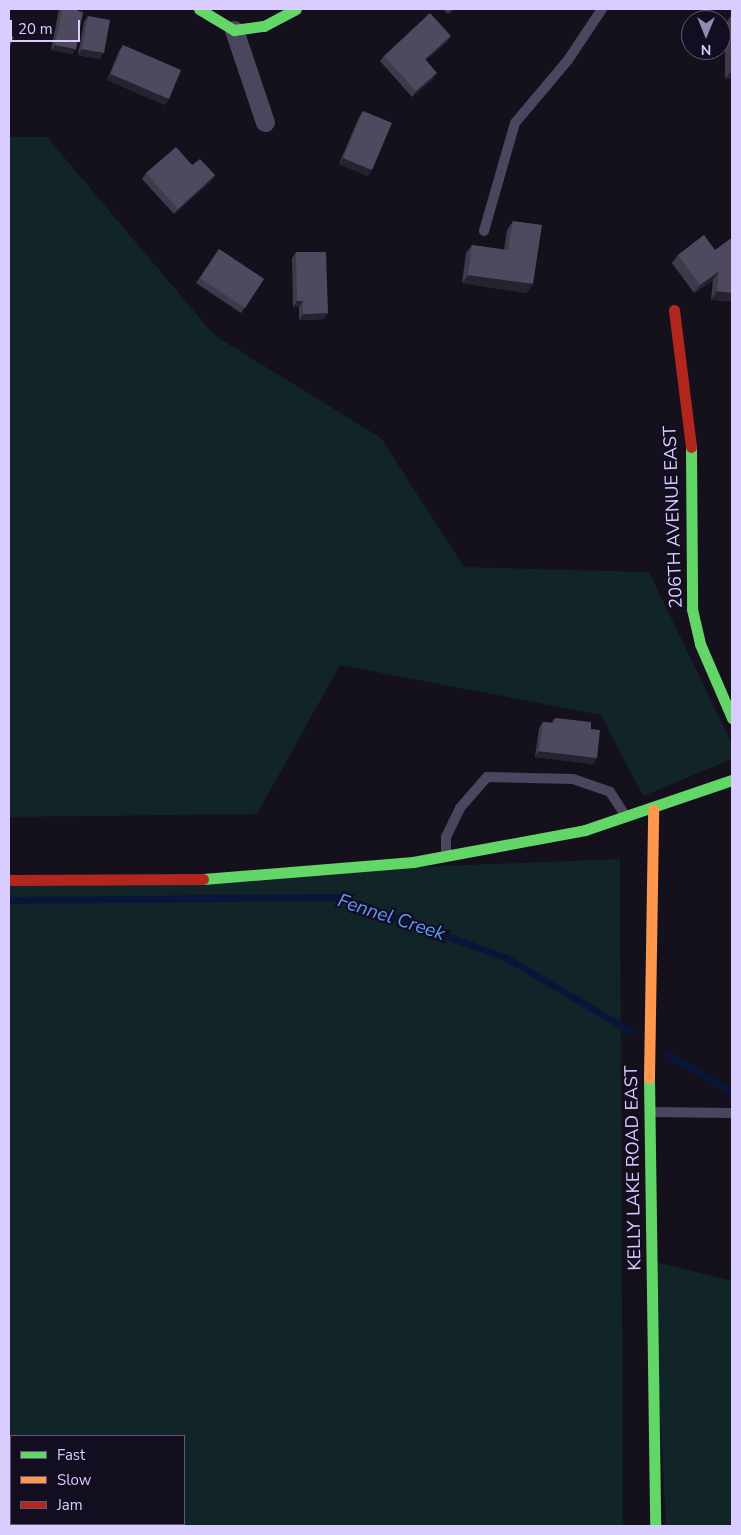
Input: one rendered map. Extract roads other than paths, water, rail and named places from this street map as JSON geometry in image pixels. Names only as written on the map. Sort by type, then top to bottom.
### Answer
[{"type":"street","points":[[199,9],[234,30],[264,26],[296,9]]},
{"type":"street","points":[[234,30],[266,122]]},
{"type":"street","name":"206TH AVENUE EAST","points":[[674,310],[690,434],[692,609],[700,644],[732,718]]},
{"type":"street","points":[[9,880],[200,879],[324,872],[446,856],[585,830],[653,810],[732,780]]},
{"type":"street","name":"KELLY LAKE ROAD EAST","points":[[653,810],[650,1112],[655,1526]]},
{"type":"lane","points":[[484,232],[515,123],[568,60],[602,9]]},
{"type":"lane","points":[[446,856],[446,837],[460,808],[487,777],[573,779],[610,792],[627,818]]},
{"type":"lane","points":[[650,1112],[732,1113]]},
{"type":"waterway","name":"Fennel Creek","points":[[9,900],[340,897],[507,958],[630,1031]]},
{"type":"waterway","name":"Fennel Creek","points":[[669,1055],[732,1092]]}]
